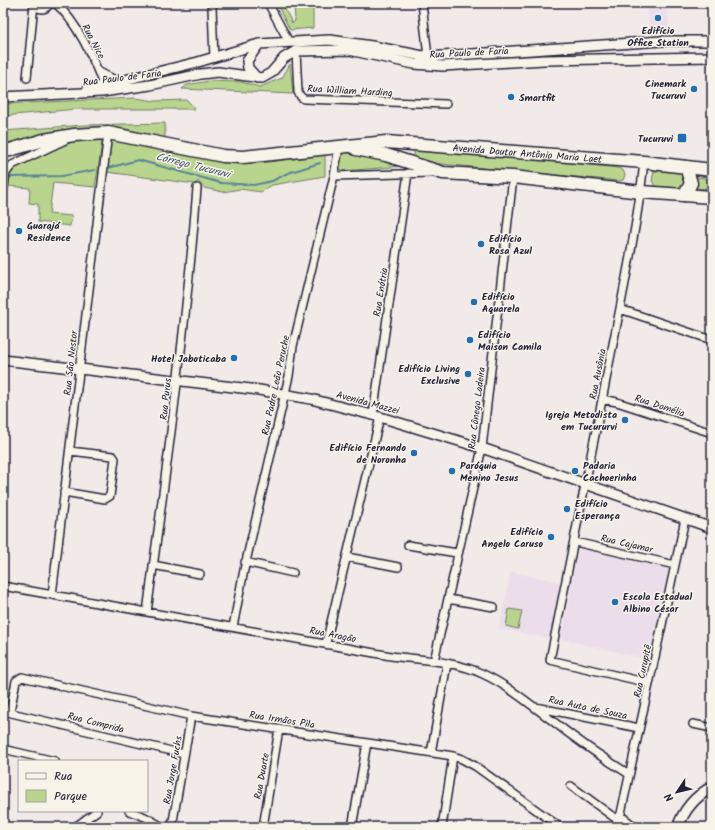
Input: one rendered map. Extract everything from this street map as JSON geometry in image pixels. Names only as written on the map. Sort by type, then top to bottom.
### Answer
[{"type":"main road","name":"Avenida Doutor Antônio Maria Laet","points":[[3,152],[44,140],[74,135],[108,133],[210,154],[236,157],[268,156],[386,142],[644,162],[712,170]]},
{"type":"main road","points":[[411,168],[412,154],[414,150],[422,144]]},
{"type":"main road","name":"Avenida Doutor Antônio Maria Laet","points":[[341,147],[386,155],[411,168],[443,173],[513,177],[641,192],[712,197]]},
{"type":"main road","points":[[685,195],[691,183],[686,167]]},
{"type":"main road","points":[[678,827],[689,806],[700,795],[712,787]]},
{"type":"street","points":[[34,3],[37,8],[42,9],[48,7],[50,3]]},
{"type":"street","points":[[27,78],[34,3]]},
{"type":"street","name":"Rua Nice","points":[[55,3],[63,10],[73,23],[99,72],[103,85]]},
{"type":"street","points":[[125,3],[135,3]]},
{"type":"street","points":[[210,3],[212,7],[214,58]]},
{"type":"street","points":[[268,3],[289,42]]},
{"type":"street","points":[[422,3],[428,57]]},
{"type":"street","name":"Rua Paulo de Faria","points":[[73,94],[103,85],[214,58],[259,44],[330,40],[349,42],[428,57],[534,49],[601,47],[662,41],[712,41]]},
{"type":"street","points":[[259,44],[247,60],[248,68],[257,78],[271,73],[284,58],[296,50]]},
{"type":"street","points":[[601,47],[604,54],[601,59]]},
{"type":"street","name":"Rua Paulo de Faria","points":[[296,50],[349,50],[428,66],[544,60],[712,57]]},
{"type":"street","name":"Rua William Harding","points":[[296,50],[298,92],[304,99],[446,104]]},
{"type":"street","name":"Rua Nice","points":[[99,72],[117,82]]},
{"type":"street","name":"Rua Paulo de Faria","points":[[73,94],[102,92],[150,85],[201,74],[218,72],[257,78]]},
{"type":"street","points":[[3,97],[73,94]]},
{"type":"street","name":"Rua São Nestor","points":[[52,595],[108,133]]},
{"type":"street","name":"Avenida Doutor Antônio Maria Laet","points":[[3,192],[6,173],[12,165],[39,154],[74,135]]},
{"type":"street","name":"Rua Padre Leão Peruche","points":[[232,627],[294,346],[341,147]]},
{"type":"street","name":"Rua Ausônia","points":[[644,162],[641,192],[620,309],[575,542],[550,660],[649,682]]},
{"type":"street","name":"Avenida Doutor Antônio Maria Laet","points":[[334,176],[411,168]]},
{"type":"street","name":"Rua Enótria","points":[[326,643],[347,557],[377,416],[411,168]]},
{"type":"street","name":"Rua Cônego Ladeira","points":[[434,661],[482,448],[513,177]]},
{"type":"street","name":"Rua Purus","points":[[147,612],[167,473],[190,280],[197,188]]},
{"type":"street","points":[[620,309],[712,340]]},
{"type":"street","name":"Avenida Mazzei","points":[[3,360],[284,393],[377,416],[482,448],[712,528]]},
{"type":"street","name":"Rua Domélia","points":[[602,399],[617,402],[712,433]]},
{"type":"street","points":[[64,492],[105,499],[110,496],[115,459],[113,456],[70,451]]},
{"type":"street","name":"Rua Curupitê","points":[[619,821],[685,519]]},
{"type":"street","name":"Rua Cajamar","points":[[575,542],[675,565]]},
{"type":"street","points":[[408,545],[458,553]]},
{"type":"street","points":[[347,557],[398,567]]},
{"type":"street","points":[[246,562],[293,573]]},
{"type":"street","points":[[153,565],[200,574]]},
{"type":"street","name":"Rua Aragão","points":[[3,586],[326,643],[391,656],[434,661],[483,674],[504,686],[581,742],[629,774]]},
{"type":"street","points":[[448,599],[494,607]]},
{"type":"street","points":[[431,753],[447,664]]},
{"type":"street","name":"Rua Irmãos Pìla","points":[[6,711],[16,681],[22,677],[191,716],[452,756],[462,759],[475,766],[560,827]]},
{"type":"street","name":"Rua Auta de Souza","points":[[533,706],[639,728]]},
{"type":"street","name":"Rua Comprida","points":[[6,711],[184,754]]},
{"type":"street","name":"Rua Jorge Fuchs","points":[[172,827],[191,716]]},
{"type":"street","points":[[693,724],[712,728]]},
{"type":"street","name":"Rua Duarte","points":[[263,827],[279,729]]},
{"type":"street","points":[[352,827],[367,743]]},
{"type":"street","points":[[3,749],[51,760]]},
{"type":"street","points":[[442,827],[452,756]]},
{"type":"street","points":[[571,786],[619,821],[635,827]]},
{"type":"street","points":[[75,827],[96,812]]},
{"type":"street","points":[[132,812],[163,827]]},
{"type":"shaded area","points":[[647,3],[666,3],[670,35],[650,36]]},
{"type":"shaded area","name":"Escola Estadual Albino César","points":[[579,547],[669,568],[648,659],[561,639]]},
{"type":"shaded area","points":[[511,572],[560,582],[549,638],[499,629]]},
{"type":"green space","points":[[276,3],[282,3],[292,23],[295,21],[294,3],[313,3],[313,28],[290,30]]},
{"type":"green space","points":[[290,64],[293,94],[182,89],[187,85],[209,81],[241,82],[260,87],[282,78]]},
{"type":"green space","points":[[135,98],[155,101],[187,100],[195,109],[76,109],[3,116],[3,104]]},
{"type":"green space","points":[[165,123],[165,138],[122,128],[79,128],[3,144],[3,131],[85,125]]},
{"type":"green space","points":[[100,138],[102,144],[95,187],[53,183],[49,214],[72,216],[70,226],[38,222],[38,204],[29,203],[30,188],[8,186],[10,169],[76,140]]},
{"type":"green space","points":[[114,139],[243,165],[325,155],[325,176],[272,185],[261,192],[240,189],[223,192],[204,188],[198,181],[195,184],[107,172],[111,142]]},
{"type":"green space","points":[[420,147],[618,168],[623,170],[625,175],[623,180],[619,181],[420,162],[414,156],[414,151]]},
{"type":"green space","points":[[341,151],[353,151],[405,166],[342,171],[339,168]]},
{"type":"green space","points":[[666,170],[681,173],[685,180],[676,189],[655,186],[652,181],[654,171]]},
{"type":"green space","points":[[697,177],[712,179],[712,188],[696,189]]},
{"type":"green space","points":[[509,609],[522,611],[518,629],[506,626]]},
{"type":"waterway","name":"Córrego Tucuruvi","points":[[108,168],[138,160],[221,183],[254,185],[272,181],[288,173],[320,163]]},
{"type":"waterway","name":"Córrego Tucuruvi","points":[[9,177],[62,176],[95,170]]},
{"type":"place","name":"Edifício Office Station","points":[[658,18]]},
{"type":"place","name":"Cinemark Tucuruvi","points":[[694,89]]},
{"type":"place","name":"Smartfit","points":[[511,97]]},
{"type":"place","name":"Tucuruvi","points":[[682,138]]},
{"type":"place","name":"Guarajá Residence","points":[[19,231]]},
{"type":"place","name":"Edifício Rosa Azul","points":[[481,244]]},
{"type":"place","name":"Edifício Aquarela","points":[[474,302]]},
{"type":"place","name":"Edifício Maison Camila","points":[[470,340]]},
{"type":"place","name":"Hotel Jaboticaba","points":[[234,358]]},
{"type":"place","name":"Edifício Living Exclusive","points":[[468,374]]},
{"type":"place","name":"Igreja Metodista em Tucururvi","points":[[625,420]]},
{"type":"place","name":"Edifício Fernando de Noronha","points":[[414,453]]},
{"type":"place","name":"Paróquia Menino Jesus","points":[[452,471]]},
{"type":"place","name":"Padaria Cachoerinha","points":[[575,471]]},
{"type":"place","name":"Edifício Esperança","points":[[567,509]]},
{"type":"place","name":"Edifício Angelo Caruso","points":[[551,537]]},
{"type":"place","name":"Escola Estadual Albino César","points":[[615,602]]}]
